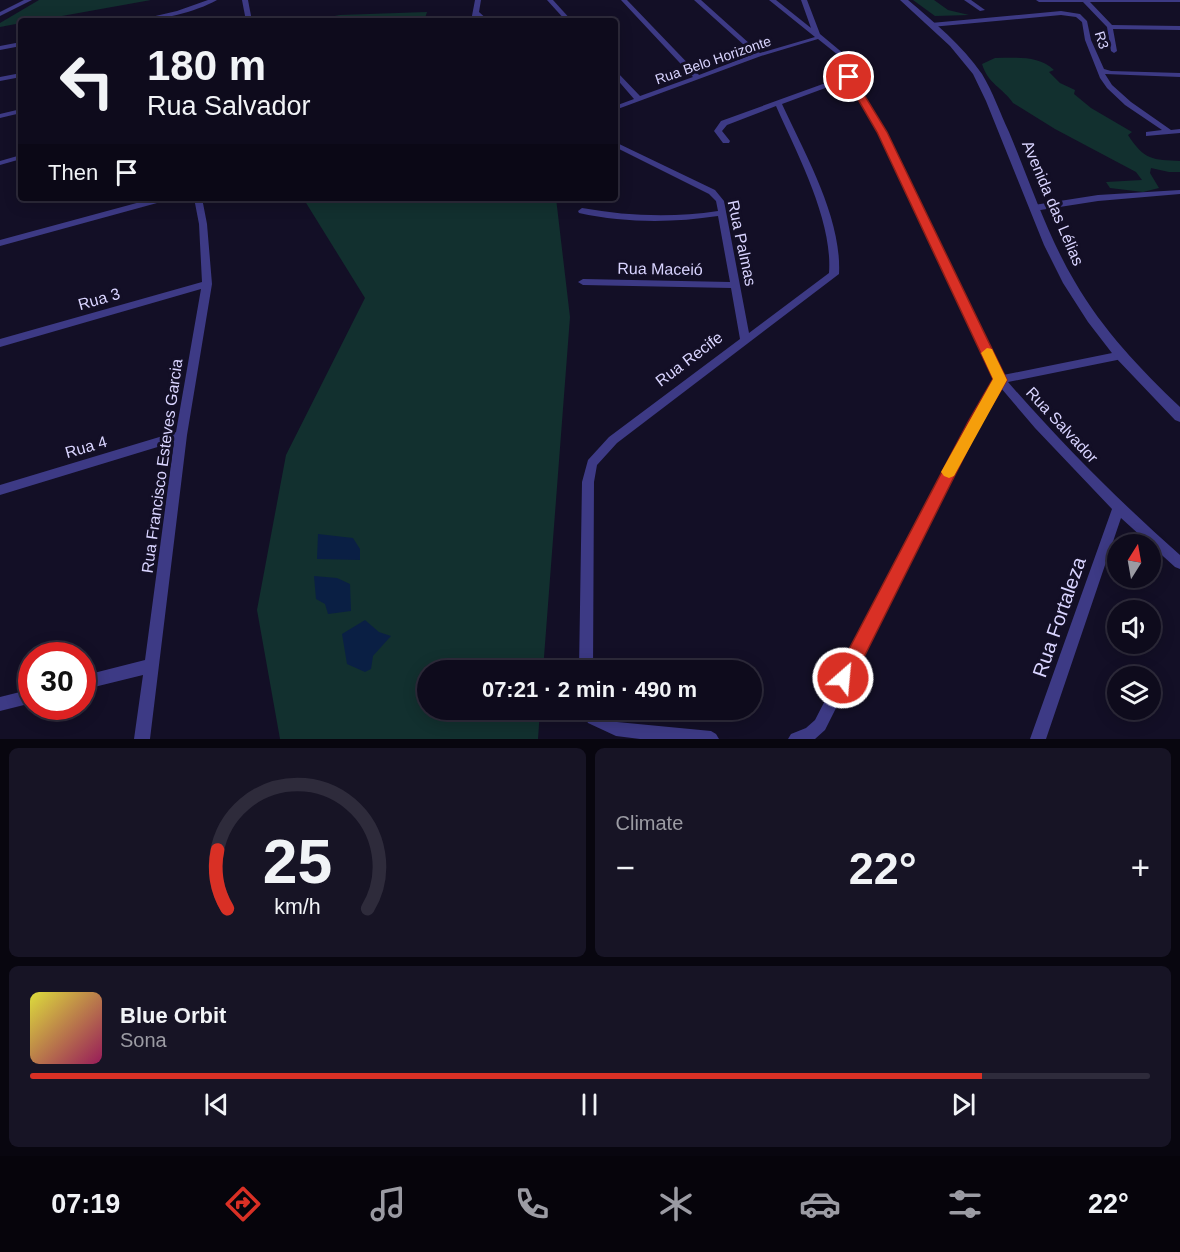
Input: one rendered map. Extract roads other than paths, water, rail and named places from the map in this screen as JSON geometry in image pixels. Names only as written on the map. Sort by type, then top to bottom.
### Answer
[{"type":"street","points":[[0,14],[29,0]]},
{"type":"street","points":[[150,18],[179,12],[214,0]]},
{"type":"street","points":[[245,0],[248,18]]},
{"type":"street","points":[[475,18],[478,0]]},
{"type":"street","points":[[550,0],[566,18]]},
{"type":"street","points":[[624,0],[697,77]]},
{"type":"street","points":[[697,0],[759,55]]},
{"type":"street","name":"Rua Salvador","points":[[804,0],[819,36],[841,54],[849,77],[887,143],[1000,380],[1039,425],[1119,508],[1180,563]]},
{"type":"street","name":"Avenida das Lélias","points":[[903,0],[960,51],[984,86],[1034,208],[1069,282],[1122,355],[1152,390],[1180,416]]},
{"type":"street","points":[[967,0],[982,10]]},
{"type":"street","points":[[1039,0],[1180,0]]},
{"type":"street","points":[[1085,0],[1110,27],[1114,51]]},
{"type":"street","points":[[774,1],[819,36]]},
{"type":"street","points":[[179,12],[180,18]]},
{"type":"street","points":[[476,13],[482,18]]},
{"type":"street","name":"R3","points":[[931,25],[1061,13],[1074,14],[1085,21],[1088,40],[1100,69],[1110,73],[1180,75]]},
{"type":"street","points":[[155,18],[159,16]]},
{"type":"street","points":[[794,18],[810,16]]},
{"type":"street","points":[[1110,27],[1180,28]]},
{"type":"street","name":"Rua Belo Horizonte","points":[[618,107],[759,55],[819,36]]},
{"type":"street","points":[[0,48],[18,45]]},
{"type":"street","points":[[1100,69],[1101,76],[1113,91],[1168,131]]},
{"type":"street","points":[[0,79],[18,76]]},
{"type":"street","points":[[618,76],[638,99]]},
{"type":"street","points":[[726,141],[718,131],[720,126],[849,77]]},
{"type":"street","name":"Rua Recife","points":[[586,660],[588,482],[592,463],[613,440],[745,339],[832,277],[836,266],[835,250],[824,216],[803,159],[778,104]]},
{"type":"street","points":[[0,116],[18,112]]},
{"type":"street","points":[[1149,134],[1180,131]]},
{"type":"street","name":"Rua Palmas","points":[[618,145],[712,192],[720,201],[745,339]]},
{"type":"street","points":[[0,163],[18,158]]},
{"type":"street","points":[[1034,208],[1098,198],[1180,192]]},
{"type":"street","points":[[0,243],[154,201]]},
{"type":"street","name":"Rua Francisco Esteves Garcia","points":[[142,739],[181,435],[207,284],[203,224],[199,201]]},
{"type":"street","points":[[582,211],[624,217],[696,216],[722,213]]},
{"type":"street","name":"Rua Maceió","points":[[584,282],[736,285]]},
{"type":"street","name":"Rua 3","points":[[0,343],[207,284]]},
{"type":"street","points":[[796,739],[812,733],[820,725],[956,459],[1000,380],[1122,355]]},
{"type":"street","name":"Rua 4","points":[[0,490],[181,435]]},
{"type":"street","name":"Rua Fortaleza","points":[[1038,739],[1119,508]]},
{"type":"street","points":[[96,680],[151,666]]},
{"type":"street","points":[[0,704],[18,700]]},
{"type":"street","points":[[597,720],[616,729],[711,739]]},
{"type":"water","points":[[318,534],[353,538],[360,549],[360,560],[317,559]]},
{"type":"water","points":[[314,576],[337,578],[350,584],[351,611],[328,614],[325,604],[316,599]]},
{"type":"water","points":[[365,620],[379,632],[391,636],[373,656],[371,669],[365,672],[347,664],[342,634]]}]
